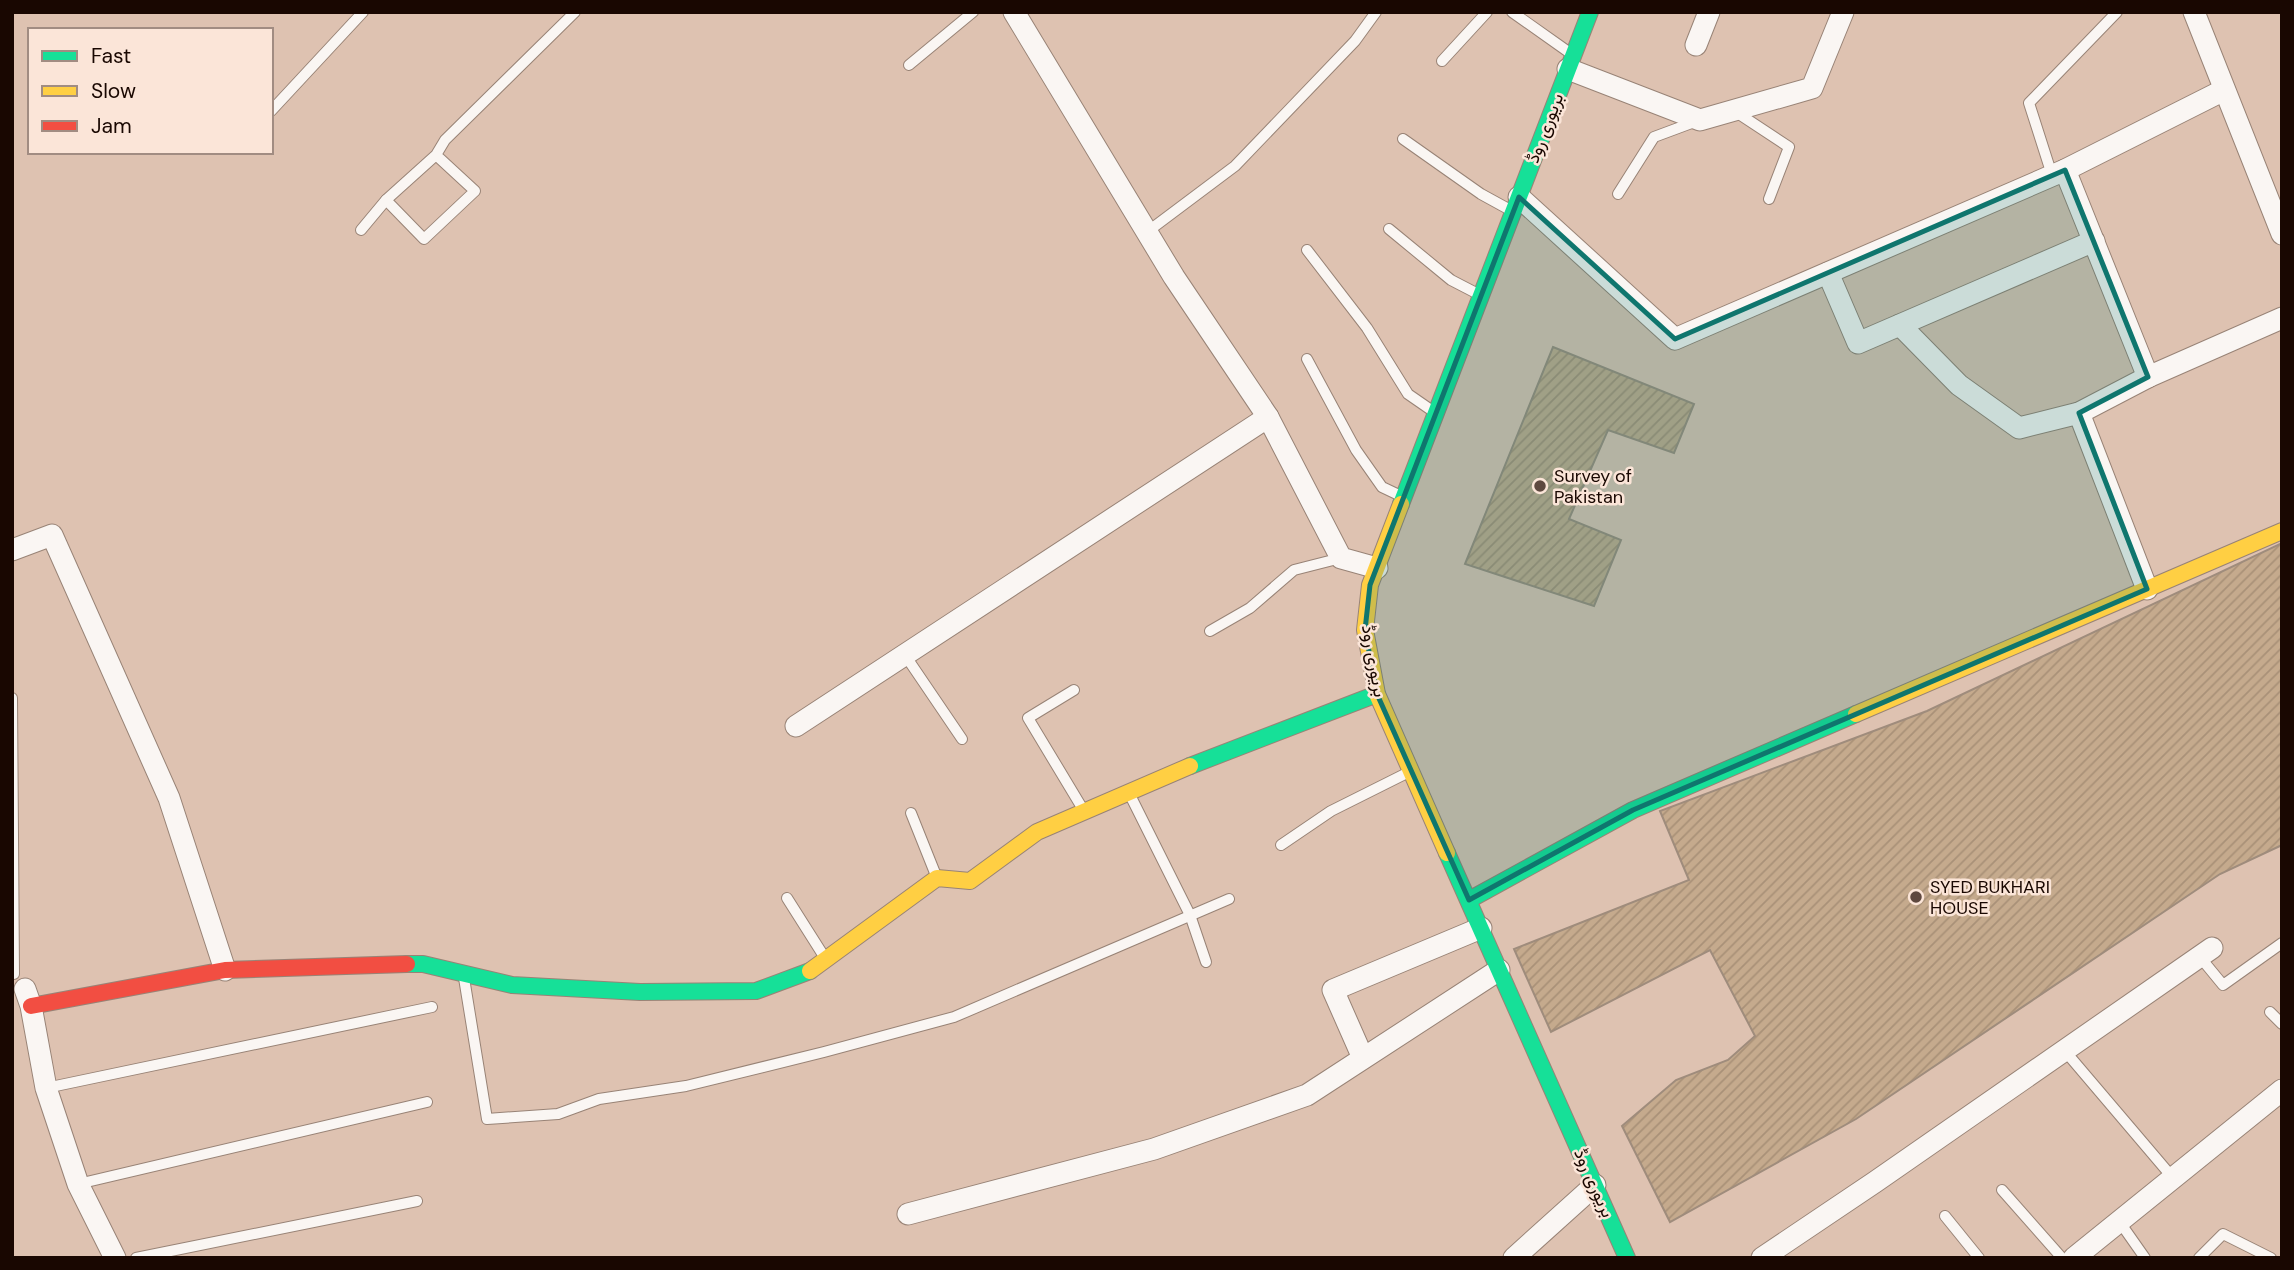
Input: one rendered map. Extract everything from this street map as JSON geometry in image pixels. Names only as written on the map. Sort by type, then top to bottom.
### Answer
[{"type":"street","name":"بریوری روڈ","points":[[1590,12],[1370,586],[1365,630],[1377,694],[1627,1258]]},
{"type":"street","points":[[1696,45],[1709,12]]},
{"type":"street","points":[[1571,62],[1700,120],[1812,88],[1843,12]]},
{"type":"street","points":[[2194,12],[2282,234]]},
{"type":"street","points":[[1021,15],[1174,277],[1268,417],[1341,558],[1377,568]]},
{"type":"street","points":[[1516,204],[1675,339],[2059,172],[2224,90]]},
{"type":"street","points":[[2059,172],[2094,241],[2148,377]]},
{"type":"street","points":[[1828,273],[1858,343],[2094,241]]},
{"type":"street","points":[[1900,325],[1959,385],[2019,428],[2079,413],[2148,377],[2282,318]]},
{"type":"street","points":[[2079,413],[2147,590]]},
{"type":"street","points":[[796,726],[1268,417]]},
{"type":"street","points":[[1469,900],[1633,810],[2282,531]]},
{"type":"street","points":[[12,550],[52,535],[169,798],[225,970]]},
{"type":"street","points":[[114,1258],[78,1184],[46,1088],[20,986],[225,970],[423,964],[512,985],[640,992],[756,991],[811,971],[937,878],[970,881],[1037,832],[1129,792],[1377,694]]},
{"type":"street","points":[[1363,1058],[1334,990],[1481,928]]},
{"type":"street","points":[[1762,1258],[2206,952]]},
{"type":"street","points":[[908,1214],[1154,1149],[1307,1095],[1499,970]]},
{"type":"street","points":[[2074,1258],[2282,1090]]},
{"type":"street","points":[[1514,1258],[1595,1185]]},
{"type":"lane","points":[[273,109],[363,12]]},
{"type":"lane","points":[[361,230],[386,200],[436,155],[445,140],[575,12]]},
{"type":"lane","points":[[909,65],[973,12]]},
{"type":"lane","points":[[1147,232],[1235,166],[1355,41],[1376,12]]},
{"type":"lane","points":[[1443,61],[1487,12]]},
{"type":"lane","points":[[1512,12],[1571,62]]},
{"type":"lane","points":[[2059,172],[2029,103],[2117,12]]},
{"type":"lane","points":[[1734,110],[1789,147],[1769,199]]},
{"type":"lane","points":[[1618,194],[1654,137],[1700,120]]},
{"type":"lane","points":[[1403,139],[1481,194],[1516,204]]},
{"type":"lane","points":[[386,200],[424,239],[475,191],[436,155]]},
{"type":"lane","points":[[1389,229],[1451,280],[1481,296]]},
{"type":"lane","points":[[1307,250],[1367,328],[1408,394],[1436,413]]},
{"type":"lane","points":[[1307,359],[1356,450],[1382,487],[1404,497]]},
{"type":"lane","points":[[1210,631],[1250,608],[1294,570],[1341,558]]},
{"type":"lane","points":[[905,655],[962,739]]},
{"type":"lane","points":[[1074,690],[1028,718],[1084,811]]},
{"type":"lane","points":[[12,698],[13,843],[20,986]]},
{"type":"lane","points":[[1281,845],[1331,811],[1411,771]]},
{"type":"lane","points":[[1129,792],[1190,915],[1206,962]]},
{"type":"lane","points":[[911,813],[937,878]]},
{"type":"lane","points":[[787,898],[826,960]]},
{"type":"lane","points":[[463,974],[487,1119],[558,1114],[599,1099],[686,1086],[954,1017],[1229,899]]},
{"type":"lane","points":[[2206,952],[2223,985],[2282,943]]},
{"type":"lane","points":[[46,1088],[432,1007]]},
{"type":"lane","points":[[2270,1012],[2282,1024]]},
{"type":"lane","points":[[2065,1051],[2173,1178]]},
{"type":"lane","points":[[78,1184],[427,1102]]},
{"type":"lane","points":[[2002,1190],[2062,1258]]},
{"type":"lane","points":[[136,1258],[417,1201]]},
{"type":"lane","points":[[1945,1216],[1979,1258]]},
{"type":"lane","points":[[2119,1221],[2145,1258]]},
{"type":"lane","points":[[2199,1258],[2222,1234],[2271,1258]]},
{"type":"highlighted area","points":[[2065,170],[2148,377],[2079,413],[2147,589],[1633,810],[1469,900],[1377,694],[1365,630],[1370,585],[1519,197],[1675,339]]},
{"type":"building","name":"Survey of Pakistan","points":[[1553,347],[1694,404],[1674,453],[1608,430],[1569,519],[1621,540],[1594,606],[1465,564]]},
{"type":"building","name":"SYED BUKHARI HOUSE","points":[[2282,543],[2282,845],[2220,874],[1856,1119],[1670,1222],[1622,1126],[1676,1080],[1728,1060],[1755,1036],[1710,950],[1551,1032],[1514,949],[1689,880],[1660,811],[1927,711]]},
{"type":"traffic: fast","points":[[1401,504],[1590,12]]},
{"type":"traffic: fast","points":[[1190,766],[1377,694]]},
{"type":"traffic: fast","points":[[1469,900],[1633,810],[1856,714]]},
{"type":"traffic: fast","points":[[1447,853],[1627,1258]]},
{"type":"traffic: fast","points":[[407,964],[423,964],[512,985],[640,992],[756,991],[810,971]]},
{"type":"traffic: slow","points":[[1401,504],[1370,585],[1365,630],[1377,694],[1447,853]]},
{"type":"traffic: slow","points":[[1856,714],[2282,531]]},
{"type":"traffic: slow","points":[[810,971],[937,878],[970,881],[1037,832],[1190,766]]},
{"type":"traffic: jam","points":[[31,1006],[225,970],[407,964]]},
{"type":"place","name":"Survey of Pakistan","points":[[1540,486]]},
{"type":"place","name":"SYED BUKHARI HOUSE","points":[[1916,897]]}]
